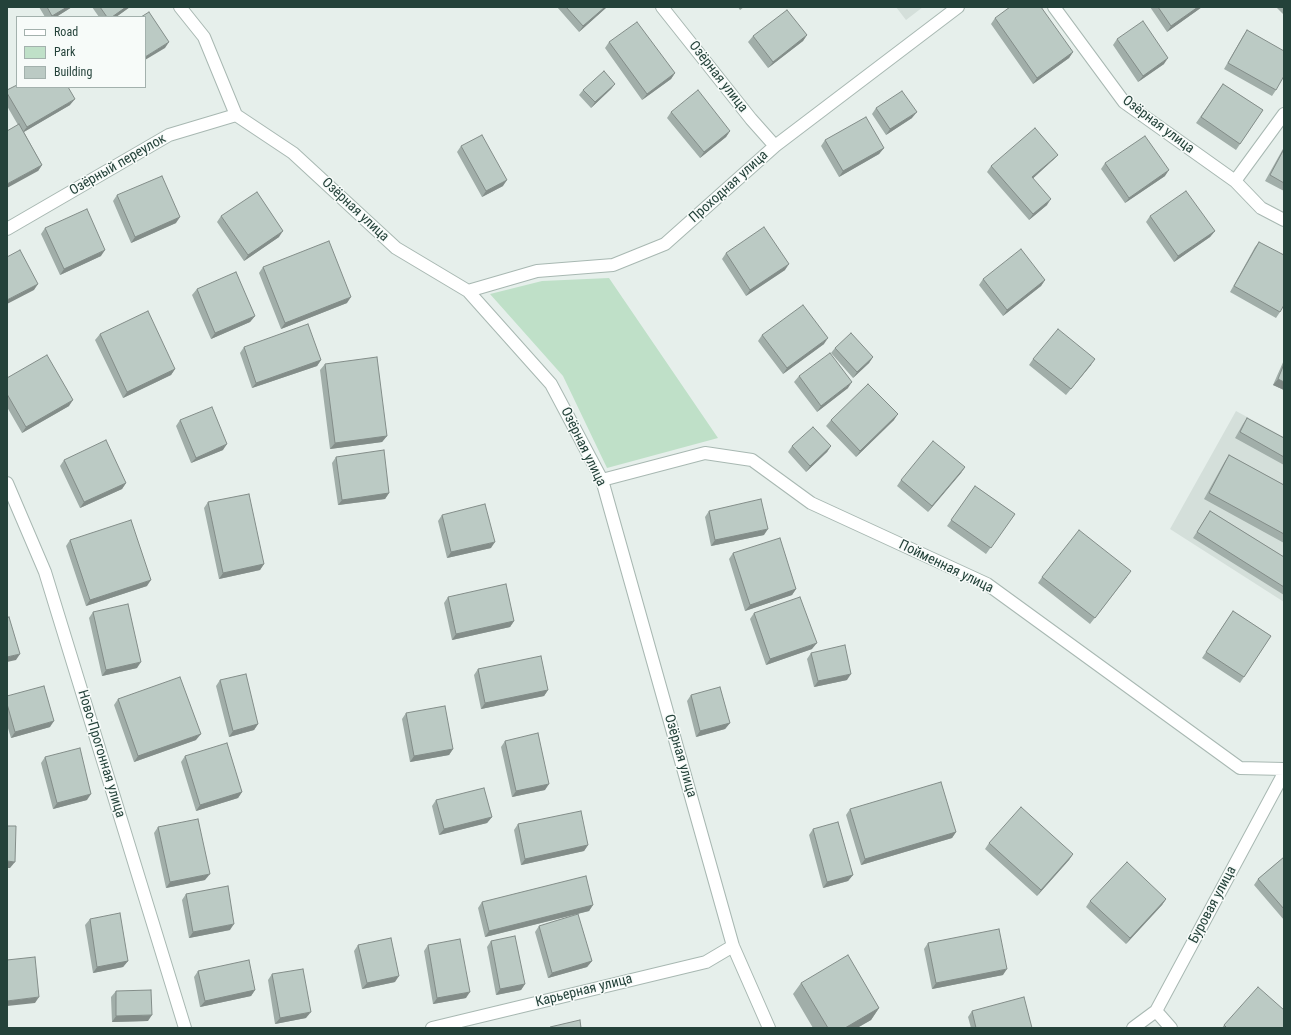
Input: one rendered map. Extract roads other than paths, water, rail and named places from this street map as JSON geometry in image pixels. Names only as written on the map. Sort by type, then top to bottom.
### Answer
[{"type":"street","points":[[180,7],[204,37],[236,115]]},
{"type":"street","name":"Озёрная улица","points":[[662,7],[751,119],[775,146]]},
{"type":"street","name":"Проходная улица","points":[[468,292],[537,271],[613,265],[665,244],[775,146],[958,7]]},
{"type":"street","name":"Озёрная улица","points":[[1054,7],[1124,102],[1235,181],[1261,208],[1284,220]]},
{"type":"street","points":[[1235,181],[1284,114]]},
{"type":"street","name":"Озёрный переулок","points":[[7,229],[169,135],[236,115]]},
{"type":"street","name":"Озёрная улица","points":[[236,115],[294,153],[396,248],[468,292],[551,384],[602,480],[734,946],[769,1028]]},
{"type":"street","name":"Пойменная улица","points":[[602,480],[705,453],[752,460],[811,502],[987,584],[1240,768],[1284,769]]},
{"type":"street","name":"Ново-Прогонная улица","points":[[7,483],[45,572],[185,1028]]},
{"type":"street","name":"Буровая улица","points":[[1132,1028],[1156,1011],[1284,773]]},
{"type":"street","name":"Карьерная улица","points":[[432,1028],[706,962],[734,946]]},
{"type":"street","points":[[1156,1011],[1171,1028]]}]
